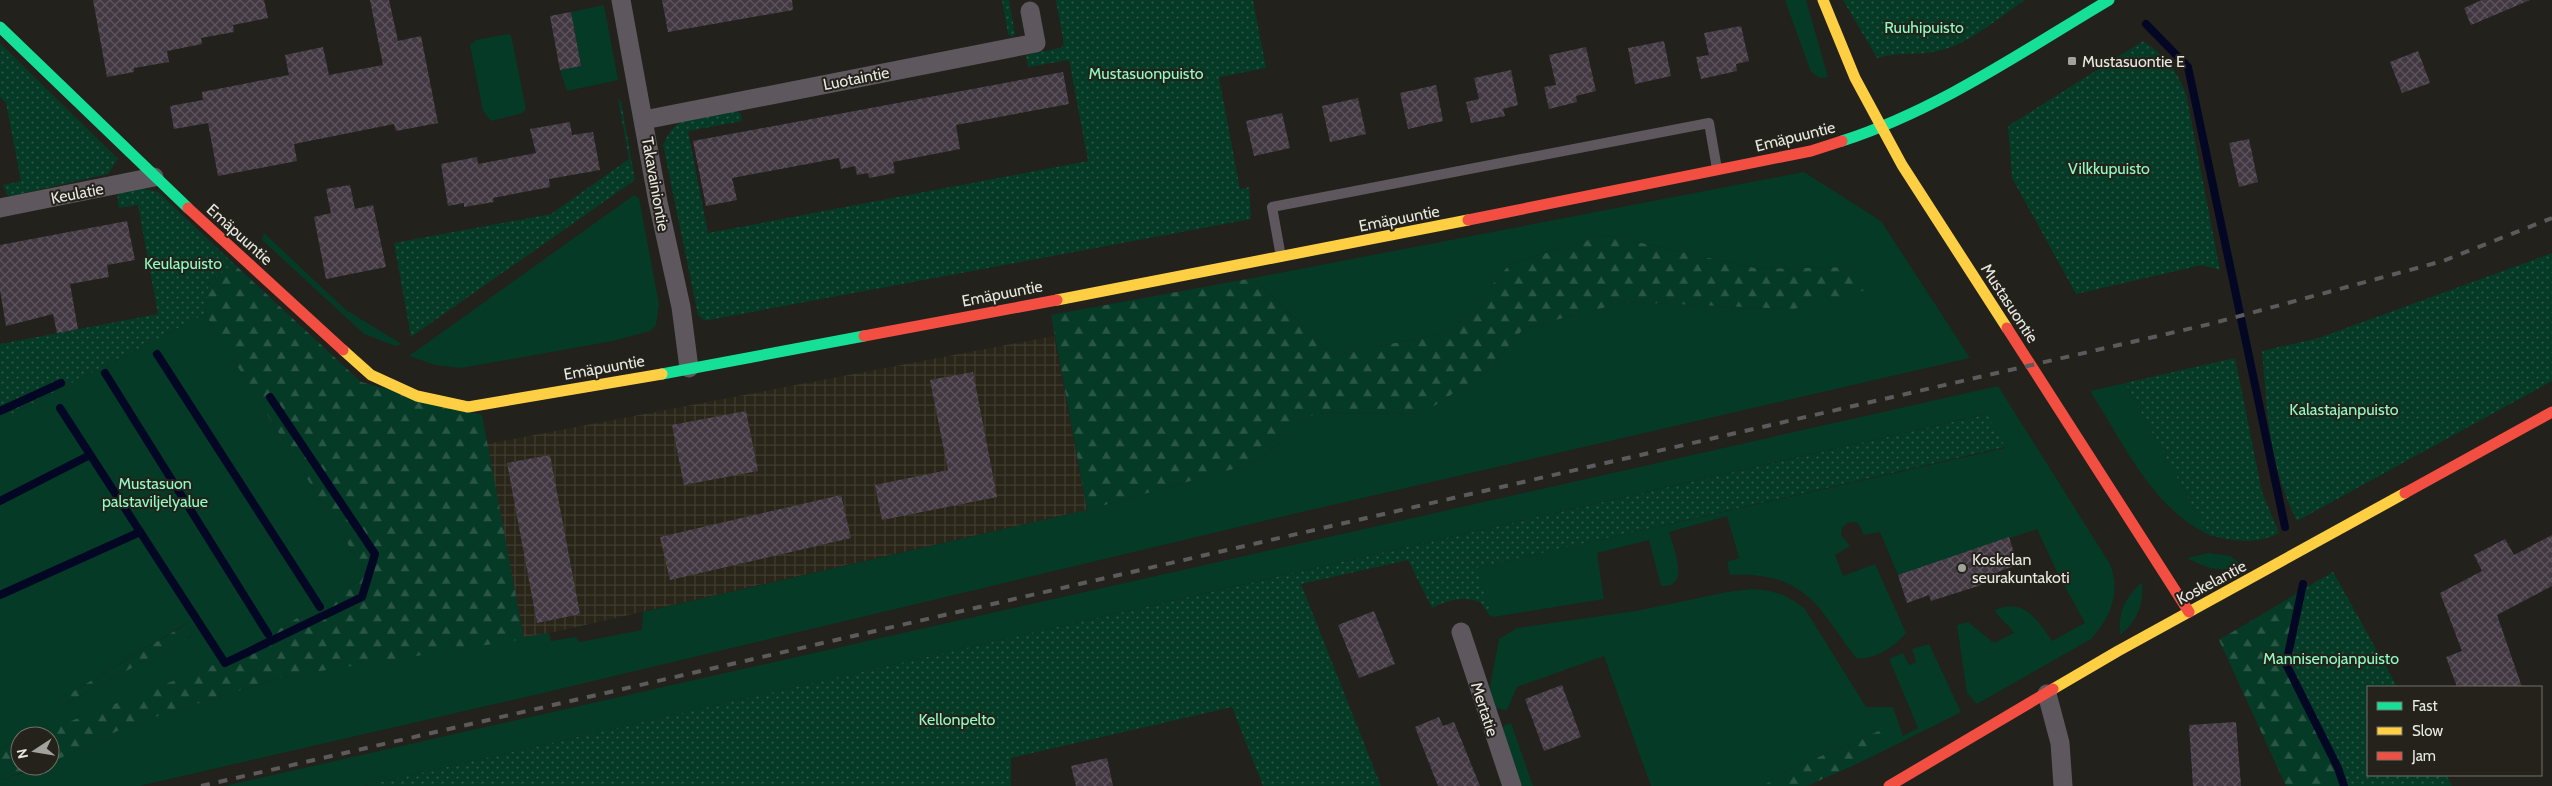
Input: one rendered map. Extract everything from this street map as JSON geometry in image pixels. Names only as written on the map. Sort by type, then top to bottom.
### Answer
[{"type":"street","name":"Takavainiontie","points":[[621,0],[658,202],[681,307],[689,368]]},
{"type":"street","name":"Mustasuontie","points":[[1823,0],[1855,78],[1902,164],[2189,612]]},
{"type":"street","name":"Emäpuuntie","points":[[0,27],[154,177],[371,375],[417,396],[468,406],[689,368],[1281,258],[1811,151],[1882,128],[1958,89],[2109,0]]},
{"type":"street","name":"Luotaintie","points":[[644,120],[1036,43],[1030,11]]},
{"type":"street","name":"Keulatie","points":[[0,208],[154,177]]},
{"type":"street","name":"Koskelantie","points":[[1889,786],[2189,612],[2552,412]]},
{"type":"street","name":"Mertatie","points":[[1461,632],[1482,702],[1512,786]]},
{"type":"street","points":[[2048,694],[2060,743],[2063,786]]},
{"type":"lane","points":[[1281,258],[1272,207],[1709,123],[1718,170]]},
{"type":"shaded area","points":[[1054,336],[1087,510],[524,639],[487,444]]},
{"type":"green space","points":[[1002,0],[1009,0],[1015,34],[1012,37],[1008,34]]},
{"type":"green space","name":"Mustasuonpuisto","points":[[1056,0],[1253,0],[1266,68],[1219,77],[1240,189],[1249,187],[1251,219],[709,320],[704,320],[698,315],[663,145],[676,125],[683,120],[735,109],[741,114],[742,121],[688,131],[708,233],[1088,161],[1069,60],[1028,67],[1026,55],[1060,48],[1064,45]]},
{"type":"green space","points":[[1785,0],[1806,0],[1828,77],[1820,78],[1811,72]]},
{"type":"green space","name":"Ruuhipuisto","points":[[1843,0],[2025,0],[1973,36],[1950,47],[1938,51],[1877,58]]},
{"type":"green space","points":[[604,5],[618,80],[567,91],[560,70],[581,66],[571,12]]},
{"type":"green space","points":[[507,34],[511,35],[526,109],[523,113],[491,121],[483,111],[470,45],[476,40]]},
{"type":"green space","name":"Vilkkupuisto","points":[[2143,41],[2169,63],[2186,94],[2220,270],[2202,265],[2076,294],[2012,178],[2008,126]]},
{"type":"green space","points":[[0,43],[118,159],[108,174],[11,196],[7,195],[3,185],[21,181],[6,103],[0,97]]},
{"type":"green space","points":[[618,99],[621,101],[635,180],[411,337],[394,243],[551,214],[629,159]]},
{"type":"green space","points":[[1804,172],[1881,221],[1970,358],[1293,514],[543,693],[139,786],[0,786],[0,779],[12,776],[60,776],[60,758],[130,725],[282,677],[549,633],[551,641],[575,637],[580,642],[642,630],[643,612],[1087,510],[1254,463],[1315,413],[1422,414],[1487,371],[1524,328],[1626,302],[1794,309],[1855,267],[1759,269],[1605,235],[1510,264],[1452,332],[1333,355],[1253,278]]},
{"type":"green space","name":"Keulapuisto","points":[[141,188],[158,192],[233,263],[209,284],[205,314],[0,420],[0,344],[158,314],[138,205],[119,208],[117,193]]},
{"type":"green space","points":[[634,195],[639,198],[659,304],[656,325],[650,331],[613,341],[461,368],[435,365],[409,356]]},
{"type":"green space","points":[[264,233],[346,310],[402,344],[395,346],[364,334],[262,240]]},
{"type":"green space","points":[[1605,235],[1759,269],[1855,267],[1870,289],[1794,309],[1626,302],[1524,328],[1487,371],[1422,414],[1315,413],[1254,463],[1087,510],[1051,315],[1253,278],[1333,355],[1452,332],[1510,264]]},
{"type":"green space","name":"Kalastajanpuisto","points":[[2552,253],[2552,381],[2297,521],[2280,480],[2275,459],[2268,417],[2262,351],[2319,338]]},
{"type":"green space","points":[[233,263],[361,382],[482,415],[524,639],[282,677],[130,725],[60,758],[60,726],[58,726],[234,657],[367,575],[205,314],[209,284]]},
{"type":"green space","name":"Mustasuon palstaviljelyalue","points":[[205,314],[367,575],[234,657],[60,726],[10,726],[10,744],[0,748],[0,420]],"holes":[[[187,623],[195,634],[63,705],[62,698]]]},
{"type":"green space","points":[[2235,358],[2262,492],[2279,533],[2262,539],[2244,541],[2209,535],[2125,383]]},
{"type":"green space","points":[[2125,383],[2209,535],[2189,523],[2155,491],[2127,452],[2090,391]]},
{"type":"green space","points":[[1998,386],[2110,564],[2113,575],[2114,595],[2109,613],[2091,639],[1977,704],[1967,693],[1957,625],[1968,622],[1994,643],[2014,633],[1995,610],[2005,607],[2014,606],[2029,613],[2041,625],[2052,641],[2085,623],[2058,574],[2037,529],[1898,575],[1880,532],[1863,535],[1861,528],[1856,522],[1847,523],[1842,528],[1841,535],[1850,546],[1835,555],[1843,576],[1875,564],[1906,633],[1884,651],[1877,655],[1863,658],[1856,658],[1818,607],[1806,595],[1792,586],[1776,579],[1755,575],[1730,575],[1727,562],[1739,558],[1727,516],[1669,532],[1678,566],[1676,581],[1670,585],[1661,586],[1649,540],[1597,553],[1604,599],[1493,617],[1475,568],[2005,448],[1986,414],[364,786],[224,786]]},
{"type":"green space","name":"Kellonpelto","points":[[1987,414],[2005,447],[1476,568],[1493,617],[1489,615],[1481,603],[1469,599],[1450,601],[1432,608],[1408,560],[1301,584],[1381,786],[1263,786],[1232,707],[1011,758],[1011,786],[364,786]]},
{"type":"green space","points":[[2209,553],[2230,556],[2244,566],[2215,569],[2187,558]]},
{"type":"green space","points":[[2333,572],[2396,686],[2367,686],[2367,776],[2447,776],[2452,786],[2286,786],[2219,640]]},
{"type":"green space","name":"Mannisenojanpuisto","points":[[2333,572],[2396,686],[2367,686],[2367,776],[2447,776],[2452,786],[2344,786],[2338,768],[2286,664],[2301,591]]},
{"type":"green space","points":[[2142,582],[2142,598],[2138,612],[2131,624],[2120,635],[2120,619],[2124,606],[2127,599]]},
{"type":"green space","points":[[1752,589],[1780,594],[1805,609],[1866,707],[1893,707],[1903,736],[1918,728],[1889,659],[1903,653],[1909,665],[1916,662],[1912,649],[1929,644],[1961,712],[1863,761],[1879,750],[1881,730],[1789,770],[1763,786],[1651,786],[1604,656],[1517,687],[1507,710],[1494,708],[1490,686],[1499,639],[1517,628],[1636,611],[1727,592]]},
{"type":"green space","points":[[188,623],[195,634],[63,705],[62,698]]},
{"type":"green space","points":[[1511,723],[1533,786],[1522,786],[1502,731],[1504,725]]},
{"type":"green space","points":[[1881,730],[1885,732],[1886,738],[1879,750],[1863,761],[1807,786],[1763,786],[1789,770]]},
{"type":"green space","points":[[10,744],[10,776],[0,779],[0,748]]},
{"type":"building","points":[[93,0],[264,0],[268,18],[233,25],[234,32],[201,38],[202,44],[167,51],[169,62],[134,68],[134,72],[107,77]]},
{"type":"building","points":[[370,0],[389,0],[398,41],[421,36],[438,123],[396,131],[394,124],[294,144],[297,161],[218,176],[208,123],[174,129],[170,106],[203,100],[202,92],[289,75],[285,55],[323,47],[329,75],[383,65]]},
{"type":"building","points":[[662,0],[792,0],[793,10],[668,32]]},
{"type":"building","points":[[2482,0],[2530,0],[2471,25],[2464,8]]},
{"type":"building","points":[[571,12],[581,66],[560,70],[550,16]]},
{"type":"building","points":[[1741,26],[1749,61],[1736,64],[1737,71],[1701,79],[1696,57],[1709,55],[1704,33]]},
{"type":"building","points":[[1664,41],[1671,76],[1635,84],[1628,48]]},
{"type":"building","points":[[1586,47],[1596,91],[1576,96],[1577,102],[1549,109],[1544,87],[1556,85],[1549,55]]},
{"type":"building","points":[[2418,51],[2430,83],[2402,93],[2390,62]]},
{"type":"building","points":[[1511,70],[1518,105],[1503,109],[1505,116],[1471,123],[1466,102],[1479,99],[1474,78]]},
{"type":"building","points":[[1063,72],[1069,104],[956,125],[960,149],[893,162],[895,173],[869,178],[868,173],[857,175],[855,166],[841,169],[839,158],[732,178],[737,200],[706,206],[693,141]]},
{"type":"building","points":[[1436,85],[1443,121],[1408,129],[1400,93]]},
{"type":"building","points":[[1358,98],[1366,134],[1330,142],[1322,106]]},
{"type":"building","points":[[1282,113],[1290,148],[1254,156],[1246,121]]},
{"type":"building","points":[[570,122],[572,135],[593,132],[600,170],[549,179],[550,187],[493,198],[494,202],[464,207],[464,203],[448,206],[441,164],[477,157],[478,164],[536,153],[530,129]]},
{"type":"building","points":[[2249,139],[2258,182],[2239,187],[2229,143]]},
{"type":"building","points":[[350,185],[355,209],[373,205],[386,267],[326,279],[314,217],[331,213],[326,189]]},
{"type":"building","points":[[127,221],[135,260],[107,265],[109,277],[70,284],[78,329],[57,333],[53,314],[6,326],[0,290],[0,245]]},
{"type":"building","points":[[973,372],[997,497],[882,520],[875,485],[948,470],[930,380]]},
{"type":"building","points":[[746,411],[758,471],[684,485],[672,425]]},
{"type":"building","points":[[550,455],[580,614],[537,623],[507,463]]},
{"type":"building","points":[[841,495],[851,538],[670,580],[660,537]]},
{"type":"building","points":[[2552,535],[2552,586],[2497,615],[2522,686],[2457,686],[2446,657],[2462,651],[2440,593],[2482,571],[2474,555],[2505,539],[2514,555]]},
{"type":"building","name":"Koskelan seurakuntakoti","points":[[2009,537],[2018,565],[1997,572],[2000,579],[1931,601],[1929,595],[1907,603],[1898,575]]},
{"type":"building","points":[[1374,611],[1395,664],[1359,678],[1338,625]]},
{"type":"building","points":[[1562,685],[1581,737],[1544,751],[1525,699]]},
{"type":"building","points":[[1439,717],[1443,726],[1454,722],[1480,786],[1438,786],[1415,727]]},
{"type":"building","points":[[2236,722],[2241,786],[2193,786],[2189,725]]},
{"type":"building","points":[[1107,758],[1113,786],[1076,786],[1071,766]]},
{"type":"waterway","points":[[2146,24],[2188,67],[2285,527]]},
{"type":"waterway","points":[[157,354],[320,607]]},
{"type":"waterway","points":[[105,373],[268,634]]},
{"type":"waterway","points":[[0,411],[61,383]]},
{"type":"waterway","points":[[60,408],[225,663],[362,597],[375,554],[270,397]]},
{"type":"waterway","points":[[0,501],[90,455]]},
{"type":"waterway","points":[[0,595],[140,532]]},
{"type":"waterway","points":[[2303,584],[2286,664],[2338,768],[2344,786]]},
{"type":"railway","points":[[201,786],[2210,324],[2443,261],[2552,218]]},
{"type":"traffic: fast","points":[[1842,141],[1878,128],[1946,96],[2012,59],[2109,0]]},
{"type":"traffic: fast","points":[[0,27],[188,208]]},
{"type":"traffic: fast","points":[[662,374],[864,336]]},
{"type":"traffic: slow","points":[[1823,0],[1855,78],[1902,165],[2007,328]]},
{"type":"traffic: slow","points":[[1057,300],[1468,220]]},
{"type":"traffic: slow","points":[[343,350],[371,375],[417,396],[468,407],[662,374]]},
{"type":"traffic: slow","points":[[2053,689],[2118,651],[2405,493]]},
{"type":"traffic: jam","points":[[1468,220],[1811,151],[1842,141]]},
{"type":"traffic: jam","points":[[188,208],[343,350]]},
{"type":"traffic: jam","points":[[864,336],[1057,300]]},
{"type":"traffic: jam","points":[[2007,328],[2189,612]]},
{"type":"traffic: jam","points":[[2405,493],[2552,412]]},
{"type":"traffic: jam","points":[[1889,786],[2053,689]]},
{"type":"place","name":"Mustasuontie E","points":[[2072,61]]},
{"type":"place","name":"Koskelan seurakuntakoti","points":[[1962,568]]}]
